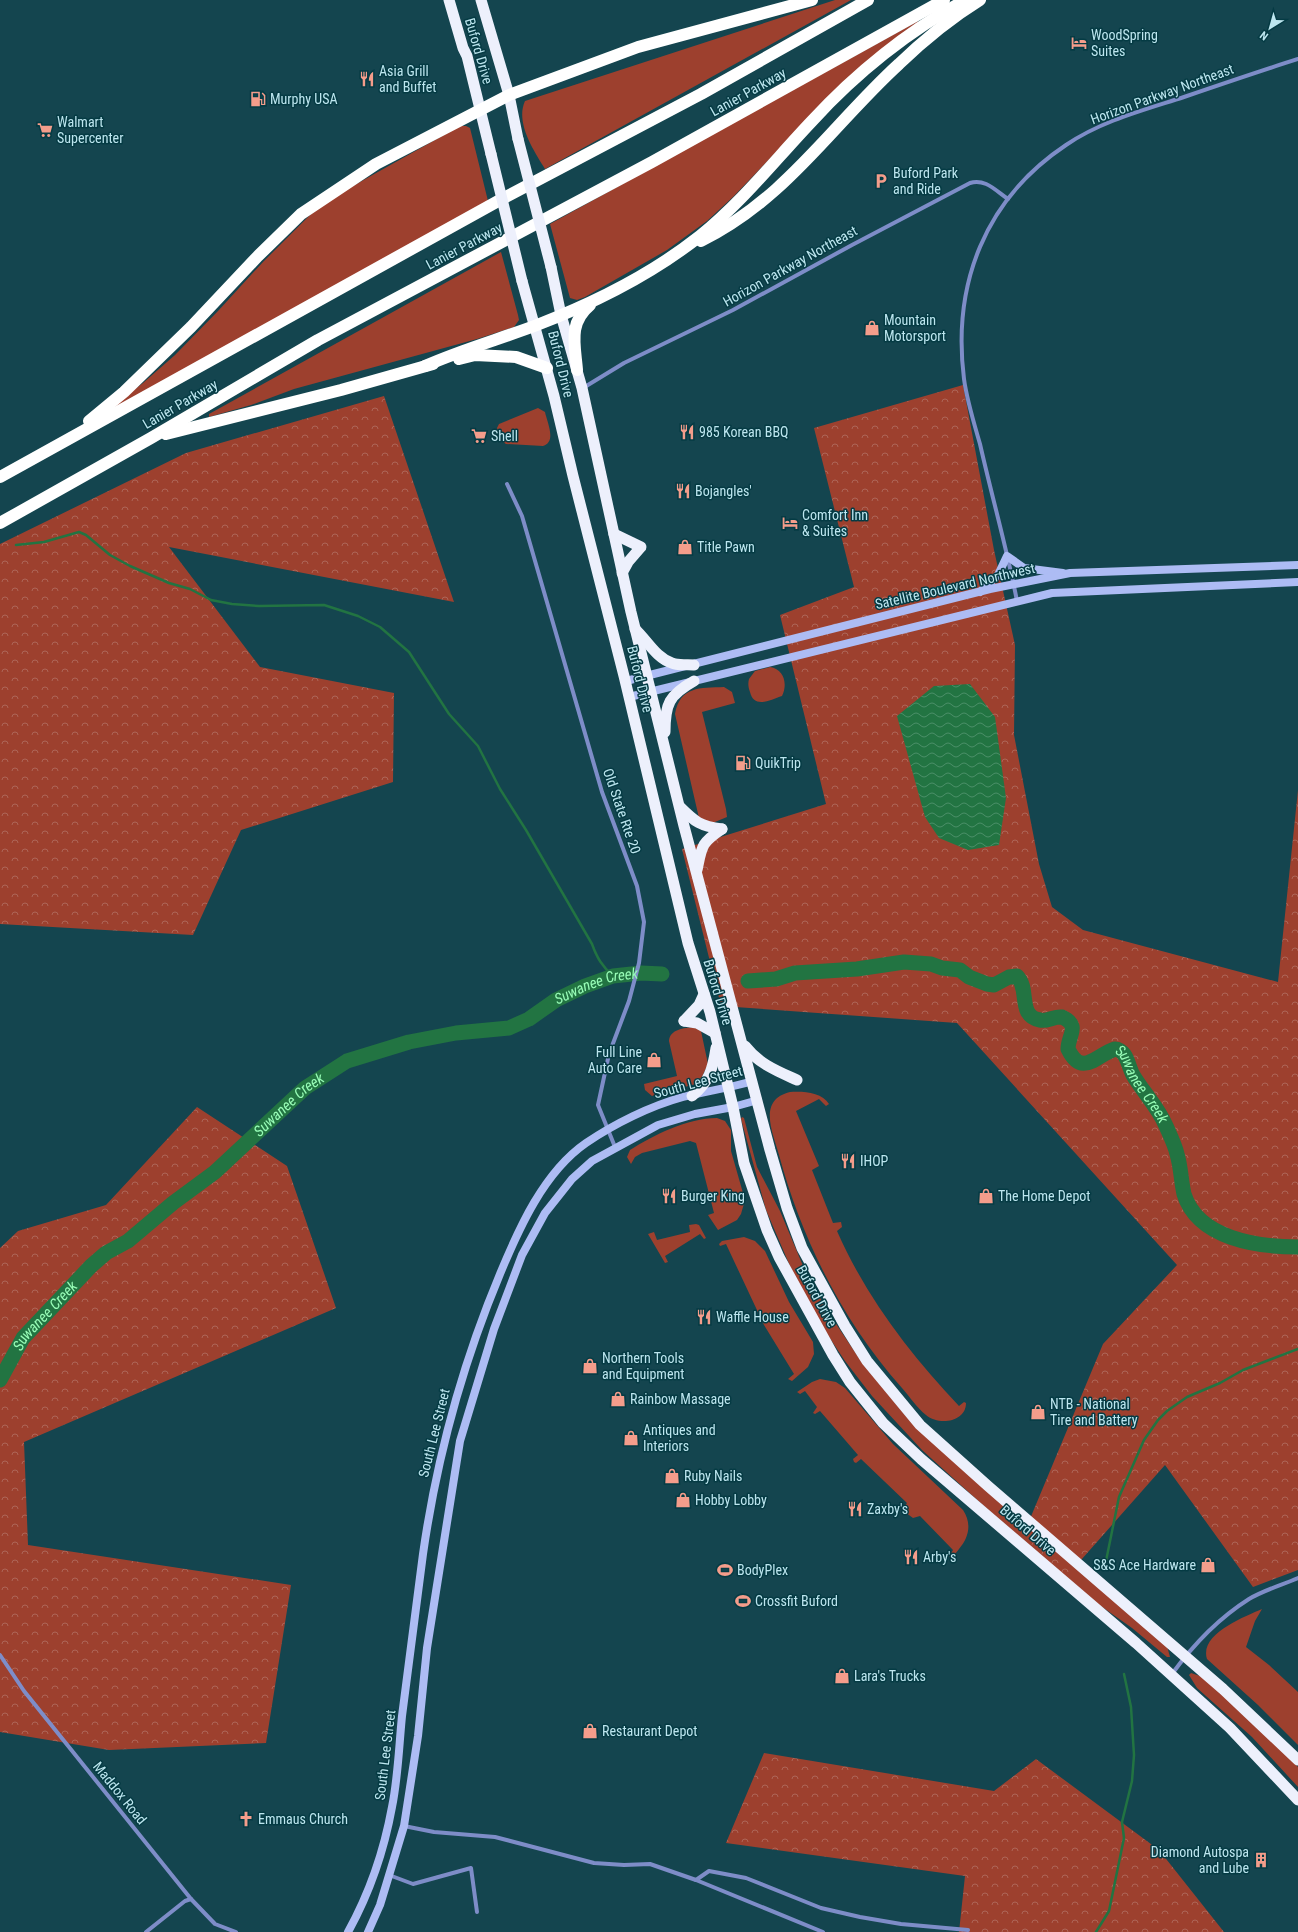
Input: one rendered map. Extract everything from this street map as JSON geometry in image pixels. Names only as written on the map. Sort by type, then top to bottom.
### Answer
[{"type":"highway","name":"Buford Drive","points":[[449,0],[463,48],[467,56],[522,281],[536,325],[547,368],[626,682],[678,905],[716,1038],[733,1107],[744,1163],[755,1198],[776,1250],[815,1324],[850,1382],[866,1403],[906,1446],[1171,1675],[1244,1741],[1298,1800]]},
{"type":"highway","name":"Buford Drive","points":[[481,0],[509,95],[518,139],[551,267],[561,315],[582,388],[635,629],[696,873],[783,1194],[802,1248],[845,1326],[867,1361],[920,1425],[1262,1724],[1298,1760]]},
{"type":"highway","points":[[66,440],[124,392],[191,327],[258,256],[301,214],[376,164],[509,95],[638,47],[812,0]]},
{"type":"highway","name":"Lanier Parkway","points":[[0,477],[500,200],[701,94],[868,0]]},
{"type":"highway","name":"Lanier Parkway","points":[[0,524],[318,340],[659,158],[944,0]]},
{"type":"highway","points":[[425,366],[451,355],[536,325],[596,300],[666,259],[699,237],[724,216],[812,120],[870,67],[921,27],[966,0]]},
{"type":"highway","points":[[666,259],[722,231],[761,204],[791,177],[898,64],[939,29],[980,0]]},
{"type":"highway","points":[[577,370],[574,328],[582,311],[596,300]]},
{"type":"highway","points":[[151,438],[341,390],[425,366],[474,355],[516,356],[547,368]]},
{"type":"highway","points":[[614,534],[641,547],[628,562],[622,573]]},
{"type":"highway","points":[[635,629],[646,639],[657,654],[672,664],[694,665]]},
{"type":"highway","points":[[665,748],[665,712],[670,700],[680,689],[694,681]]},
{"type":"highway","points":[[679,806],[698,823],[704,826],[722,829],[706,840],[701,849],[696,873]]},
{"type":"highway","points":[[692,1096],[700,1090],[713,1070],[716,1038],[698,1023],[684,1021],[699,1005],[704,994]]},
{"type":"highway","points":[[742,1042],[758,1060],[797,1080]]},
{"type":"main road","points":[[979,592],[998,575],[1007,556],[1024,568],[1070,573]]},
{"type":"main road","name":"Satellite Boulevard Northwest","points":[[626,682],[979,592],[1070,573],[1298,565]]},
{"type":"main road","name":"Satellite Boulevard Northwest","points":[[629,697],[1052,593],[1298,582]]},
{"type":"main road","name":"South Lee Street","points":[[348,1932],[371,1886],[392,1810],[426,1532],[447,1430],[466,1363],[486,1308],[516,1237],[539,1195],[566,1161],[585,1144],[652,1107],[752,1082]]},
{"type":"main road","name":"South Lee Street","points":[[368,1932],[380,1906],[404,1826],[418,1736],[427,1648],[460,1441],[494,1329],[522,1255],[545,1213],[572,1178],[592,1161],[615,1147],[658,1125],[694,1114],[733,1107],[758,1100]]},
{"type":"street","name":"Horizon Parkway Northeast","points":[[1017,601],[964,380],[960,336],[964,300],[972,265],[990,226],[1008,199],[1026,178],[1066,144],[1090,131],[1140,111],[1298,59]]},
{"type":"street","name":"Horizon Parkway Northeast","points":[[582,388],[624,363],[751,300],[970,183],[975,181],[986,183],[1008,199]]},
{"type":"street","name":"Old State Rte 20","points":[[507,484],[522,516],[602,792],[637,886],[644,922],[639,963],[629,1001],[610,1054],[598,1104],[615,1147]]},
{"type":"street","points":[[1171,1675],[1185,1656],[1222,1620],[1250,1598],[1298,1578]]},
{"type":"street","name":"Maddox Road","points":[[0,1655],[24,1691],[191,1899],[215,1924],[236,1932]]},
{"type":"street","points":[[404,1826],[434,1832],[495,1837],[594,1863],[624,1865],[650,1864],[696,1880],[823,1932]]},
{"type":"street","points":[[389,1875],[413,1884],[471,1868],[478,1912]]},
{"type":"street","points":[[696,1880],[709,1871],[746,1878],[821,1908],[894,1923],[968,1930]]},
{"type":"street","points":[[146,1932],[185,1901],[191,1899]]},
{"type":"street","points":[[929,1927],[929,1932]]},
{"type":"green space","points":[[835,0],[851,0],[545,169],[531,145],[522,118],[525,101]]},
{"type":"green space","points":[[918,21],[918,23],[827,99],[733,197],[707,221],[667,250],[585,297],[577,300],[570,298],[550,224]]},
{"type":"green space","points":[[460,126],[470,128],[488,201],[101,415],[143,383],[175,355],[263,262],[311,214],[344,191]]},
{"type":"green space","points":[[501,252],[519,320],[514,327],[477,339],[294,389],[251,405],[209,417],[209,414]]},
{"type":"green space","points":[[963,385],[994,550],[1015,645],[1014,735],[1039,864],[1052,907],[1083,930],[1278,982],[1298,790],[1298,1570],[1253,1587],[1165,1465],[1066,1577],[1022,1538],[1103,1344],[1177,1265],[957,1023],[721,1006],[682,849],[826,804],[780,615],[854,587],[814,428]]},
{"type":"green space","points":[[384,396],[454,602],[169,547],[260,667],[394,693],[393,782],[241,830],[193,935],[0,924],[0,544],[186,453]]},
{"type":"green space","points":[[538,408],[545,412],[549,426],[550,440],[547,444],[543,446],[506,444],[502,441],[497,428],[499,424]]},
{"type":"green space","points":[[770,667],[775,668],[782,674],[785,682],[784,691],[782,696],[768,701],[759,702],[752,697],[748,685],[749,679],[755,671]]},
{"type":"green space","points":[[724,687],[732,692],[735,703],[702,712],[727,817],[710,824],[699,818],[675,714],[681,698],[686,693],[692,690]]},
{"type":"green space","points":[[694,1027],[701,1031],[708,1064],[699,1083],[652,1096],[645,1090],[644,1084],[677,1076],[669,1041],[670,1037],[678,1030]]},
{"type":"green space","points":[[790,1092],[811,1093],[822,1097],[829,1104],[826,1106],[819,1099],[796,1111],[819,1166],[812,1170],[833,1223],[841,1222],[842,1227],[837,1231],[861,1279],[890,1324],[923,1366],[959,1406],[964,1402],[966,1403],[962,1414],[957,1418],[944,1421],[938,1420],[926,1415],[920,1409],[881,1363],[861,1336],[827,1279],[812,1249],[788,1187],[771,1128],[770,1110],[774,1102],[780,1096]]},
{"type":"green space","points":[[197,1107],[287,1166],[336,1308],[24,1442],[28,1545],[291,1585],[266,1743],[109,1750],[0,1732],[0,1248],[18,1231],[106,1205]]},
{"type":"green space","points":[[742,1117],[744,1118],[757,1167],[780,1211],[806,1273],[828,1312],[863,1364],[905,1415],[1167,1646],[1170,1657],[1167,1657],[1132,1628],[1098,1604],[985,1507],[922,1450],[872,1396],[845,1361],[821,1325],[793,1273],[766,1210],[741,1119]]},
{"type":"green space","points":[[717,1118],[725,1121],[731,1130],[731,1151],[745,1200],[741,1214],[737,1220],[718,1230],[708,1215],[714,1213],[696,1143],[690,1141],[642,1153],[635,1157],[631,1164],[627,1157],[630,1150],[671,1128],[694,1121]]},
{"type":"green space","points":[[689,1225],[699,1225],[706,1238],[704,1239],[700,1234],[665,1256],[668,1262],[665,1263],[648,1234],[654,1232],[657,1240],[690,1232]]},
{"type":"green space","points":[[744,1237],[755,1241],[765,1251],[789,1302],[813,1342],[814,1354],[808,1367],[792,1381],[788,1379],[794,1374],[764,1325],[726,1244],[720,1246],[719,1244],[722,1241]]},
{"type":"green space","points":[[820,1379],[836,1382],[845,1388],[893,1444],[963,1510],[968,1520],[967,1535],[954,1555],[949,1557],[953,1550],[920,1516],[913,1518],[902,1510],[907,1503],[861,1459],[856,1463],[854,1462],[853,1459],[858,1455],[820,1411],[815,1414],[813,1413],[817,1407],[805,1391],[800,1394],[797,1392],[812,1382]]},
{"type":"green space","points":[[1262,1609],[1255,1621],[1246,1647],[1269,1665],[1298,1692],[1298,1745],[1258,1705],[1207,1659],[1206,1650],[1216,1634],[1235,1622]]},
{"type":"green space","points":[[1191,1673],[1203,1677],[1285,1753],[1298,1767],[1298,1787],[1252,1737],[1197,1688],[1189,1675]]},
{"type":"green space","points":[[764,1753],[994,1791],[1036,1759],[1159,1850],[1224,1932],[959,1932],[965,1876],[726,1843]]},
{"type":"water","points":[[970,684],[995,717],[1006,798],[999,845],[968,850],[939,838],[925,817],[897,716],[934,686]]},
{"type":"waterway","points":[[16,545],[44,542],[79,532],[86,535],[110,555],[130,566],[169,583],[190,589],[211,600],[232,604],[259,606],[324,605],[358,616],[380,627],[409,652],[449,714],[478,746],[500,789],[526,830],[592,944],[598,958],[613,976]]},
{"type":"waterway","name":"Suwanee Creek","points":[[748,981],[776,979],[795,973],[857,969],[904,962],[931,964],[942,968],[960,970],[969,977],[994,985],[1009,977],[1017,976],[1021,981],[1023,988],[1026,1008],[1033,1017],[1040,1020],[1062,1017],[1068,1020],[1071,1024],[1072,1031],[1068,1049],[1073,1058],[1079,1062],[1090,1062],[1115,1049],[1119,1050],[1125,1055],[1133,1075],[1159,1112],[1166,1126],[1174,1144],[1178,1159],[1184,1194],[1191,1209],[1202,1221],[1216,1231],[1248,1242],[1282,1247],[1298,1247]]},
{"type":"waterway","name":"Suwanee Creek","points":[[0,1380],[23,1338],[91,1266],[106,1253],[128,1241],[173,1203],[215,1172],[305,1088],[347,1061],[409,1042],[456,1033],[509,1028],[529,1019],[556,1000],[585,986],[613,976],[641,973],[662,974]]},
{"type":"waterway","points":[[1106,1561],[1119,1497],[1144,1440],[1158,1420],[1167,1411],[1187,1397],[1220,1383],[1243,1370],[1298,1349]]},
{"type":"waterway","points":[[1096,1932],[1109,1911],[1124,1838],[1122,1822],[1132,1781],[1134,1755],[1131,1707],[1124,1674]]},
{"type":"place","name":"WoodSpring Suites","points":[[1079,43]]},
{"type":"place","name":"Asia Grill and Buffet","points":[[367,79]]},
{"type":"place","name":"Murphy USA","points":[[258,99]]},
{"type":"place","name":"Walmart Supercenter","points":[[45,130]]},
{"type":"place","name":"Buford Park and Ride","points":[[881,181]]},
{"type":"place","name":"Mountain Motorsport","points":[[872,328]]},
{"type":"place","name":"985 Korean BBQ","points":[[687,432]]},
{"type":"place","name":"Shell","points":[[479,436]]},
{"type":"place","name":"Bojangles'","points":[[683,491]]},
{"type":"place","name":"Comfort Inn & Suites","points":[[790,523]]},
{"type":"place","name":"Title Pawn","points":[[685,547]]},
{"type":"place","name":"QuikTrip","points":[[743,763]]},
{"type":"place","name":"Full Line Auto Care","points":[[654,1060]]},
{"type":"place","name":"IHOP","points":[[848,1161]]},
{"type":"place","name":"Burger King","points":[[669,1196]]},
{"type":"place","name":"The Home Depot","points":[[986,1196]]},
{"type":"place","name":"Waffle House","points":[[704,1317]]},
{"type":"place","name":"Northern Tools and Equipment","points":[[590,1366]]},
{"type":"place","name":"Rainbow Massage","points":[[618,1399]]},
{"type":"place","name":"NTB - National Tire and Battery","points":[[1038,1412]]},
{"type":"place","name":"Antiques and Interiors","points":[[631,1438]]},
{"type":"place","name":"Ruby Nails","points":[[672,1476]]},
{"type":"place","name":"Hobby Lobby","points":[[683,1500]]},
{"type":"place","name":"Zaxby's","points":[[855,1509]]},
{"type":"place","name":"Arby's","points":[[911,1557]]},
{"type":"place","name":"S&S Ace Hardware","points":[[1208,1565]]},
{"type":"place","name":"BodyPlex","points":[[725,1570]]},
{"type":"place","name":"Crossfit Buford","points":[[743,1601]]},
{"type":"place","name":"Lara's Trucks","points":[[842,1676]]},
{"type":"place","name":"Restaurant Depot","points":[[590,1731]]},
{"type":"place","name":"Emmaus Church","points":[[246,1819]]},
{"type":"place","name":"Diamond Autospa and Lube","points":[[1261,1860]]}]
